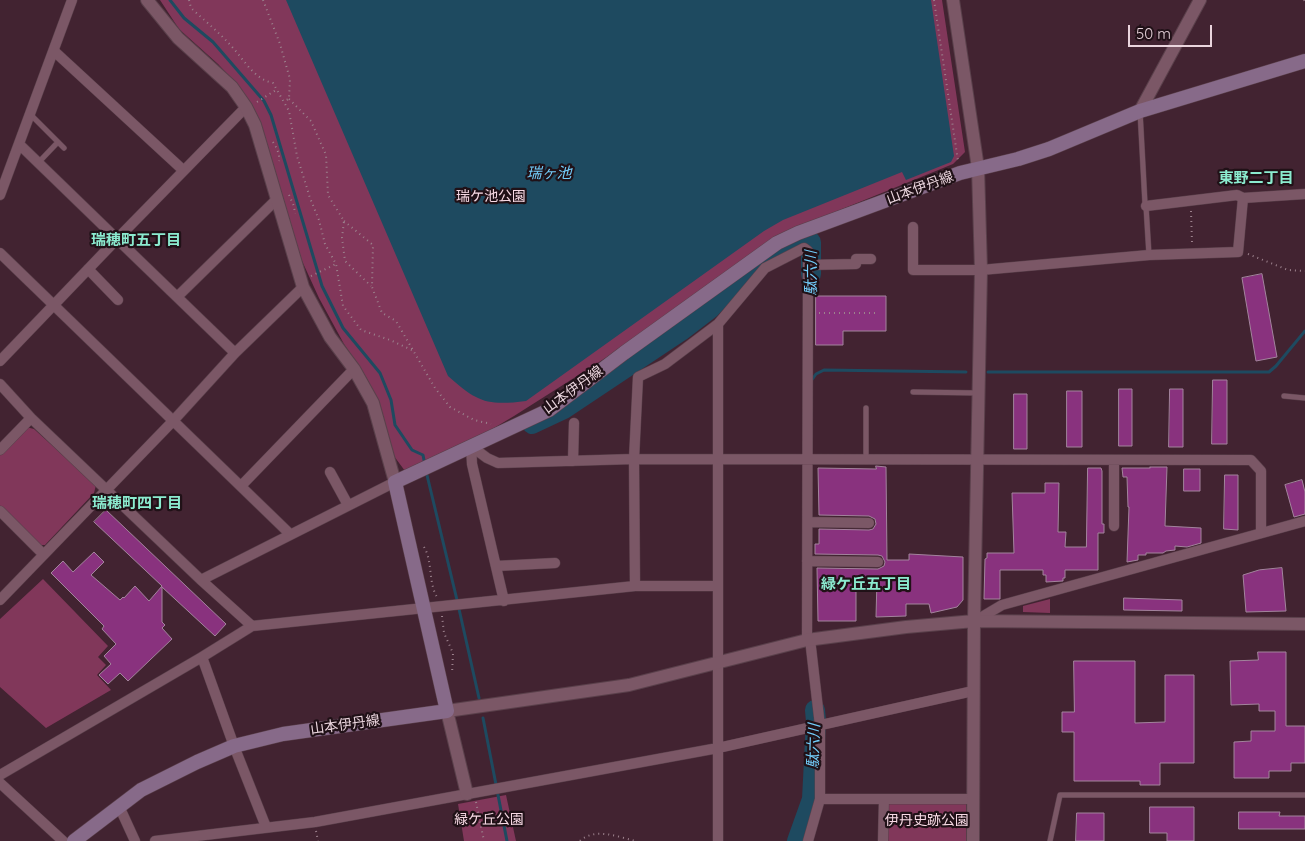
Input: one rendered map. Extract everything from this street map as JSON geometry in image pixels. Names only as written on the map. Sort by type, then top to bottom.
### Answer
[{"type":"main road","name":"山本伊丹線","points":[[395,482],[549,410],[624,353],[777,243],[798,233],[960,173],[1049,149],[1140,111],[1305,61]]},
{"type":"main road","points":[[395,482],[447,711]]},
{"type":"main road","name":"山本伊丹線","points":[[74,841],[141,790],[234,746],[283,734],[447,711]]},
{"type":"street","points":[[0,195],[72,0]]},
{"type":"street","points":[[147,0],[178,38],[232,87],[255,125],[303,287],[330,337],[354,369],[373,403],[395,482],[202,580]]},
{"type":"street","points":[[953,0],[978,168],[980,270],[973,691],[973,841]]},
{"type":"street","points":[[1140,111],[1200,0]]},
{"type":"street","points":[[54,51],[183,170]]},
{"type":"street","points":[[0,361],[183,170],[246,108]]},
{"type":"street","points":[[20,145],[235,353]]},
{"type":"street","points":[[1146,206],[1237,195],[1242,198],[1305,194]]},
{"type":"street","points":[[913,227],[913,270],[980,270],[1149,255],[1238,252],[1242,198]]},
{"type":"street","points":[[178,296],[276,200]]},
{"type":"street","points":[[635,586],[634,459],[638,377],[665,364],[718,324],[765,268],[804,248],[808,251],[810,265],[811,461],[808,522],[811,561],[809,639],[820,726],[820,799],[808,841]]},
{"type":"street","points":[[0,253],[290,534]]},
{"type":"street","points":[[810,265],[856,264],[856,259],[871,259]]},
{"type":"street","points":[[88,269],[118,300]]},
{"type":"street","points":[[0,600],[173,422],[235,353],[303,287]]},
{"type":"street","points":[[718,324],[718,841]]},
{"type":"street","points":[[241,486],[354,369]]},
{"type":"street","points":[[0,384],[31,418],[252,626]]},
{"type":"street","points":[[1,447],[31,418]]},
{"type":"street","points":[[573,461],[574,423]]},
{"type":"street","points":[[471,446],[487,458],[498,463],[634,459],[811,461],[1251,460],[1261,471],[1261,534]]},
{"type":"street","points":[[471,446],[472,464],[504,601]]},
{"type":"street","points":[[1114,461],[1118,511],[1114,526]]},
{"type":"street","points":[[330,472],[348,505]]},
{"type":"street","points":[[0,511],[43,554]]},
{"type":"street","points":[[974,621],[1002,605],[1305,521]]},
{"type":"street","points":[[808,522],[869,523]]},
{"type":"street","points":[[811,561],[878,562]]},
{"type":"street","points":[[496,566],[555,562]]},
{"type":"street","points":[[0,775],[252,626],[635,586],[717,586]]},
{"type":"street","points":[[471,793],[447,711],[629,685],[809,639],[906,627],[974,621],[1305,624]]},
{"type":"street","points":[[202,657],[266,827]]},
{"type":"street","points":[[155,841],[315,822],[718,748],[973,691]]},
{"type":"street","points":[[0,783],[63,841]]},
{"type":"street","points":[[820,799],[972,799]]},
{"type":"street","points":[[883,841],[884,799]]},
{"type":"street","points":[[119,806],[135,841]]},
{"type":"lane","points":[[1140,111],[1149,255]]},
{"type":"lane","points":[[31,115],[64,148]]},
{"type":"lane","points":[[38,163],[58,142]]},
{"type":"lane","points":[[913,392],[979,393]]},
{"type":"lane","points":[[1284,396],[1305,398]]},
{"type":"lane","points":[[866,408],[866,460]]},
{"type":"lane","points":[[1050,841],[1060,795],[1305,795]]},
{"type":"path","points":[[189,0],[191,8],[227,41],[263,81],[272,83],[289,112],[298,156],[310,198],[319,220],[325,244],[336,264],[343,306],[361,330],[414,351]]},
{"type":"path","points":[[263,0],[280,44],[290,79],[289,99],[311,121],[326,155],[328,195],[344,221],[373,245],[372,287],[382,314],[396,321],[435,388],[450,407],[474,420],[508,428]]},
{"type":"path","points":[[934,0],[960,173]]},
{"type":"path","points":[[246,108],[277,89]]},
{"type":"path","points":[[283,101],[289,99]]},
{"type":"path","points":[[1191,201],[1193,253]]},
{"type":"path","points":[[344,221],[342,238],[345,261],[372,287]]},
{"type":"path","points":[[1238,252],[1250,254],[1288,270],[1305,271]]},
{"type":"path","points":[[303,287],[304,280],[336,264]]},
{"type":"path","points":[[813,313],[874,313]]},
{"type":"path","points":[[471,793],[484,841]]},
{"type":"path","points":[[580,841],[586,835],[600,833],[636,841]]},
{"type":"green space","name":"瑞ヶ池","points":[[160,0],[942,0],[965,152],[953,164],[776,236],[618,350],[514,416],[479,437],[405,471],[391,452],[367,379],[344,344],[319,298],[297,250],[257,115],[241,89],[218,64],[179,29]]},
{"type":"green space","points":[[26,427],[34,429],[96,485],[94,493],[45,545],[38,545],[0,506],[0,455]]},
{"type":"green space","points":[[43,579],[108,646],[98,657],[106,665],[97,675],[111,690],[46,728],[0,687],[0,619]]},
{"type":"green space","points":[[1050,599],[1050,613],[1023,612],[1023,606]]},
{"type":"green space","name":"緑ケ丘公園","points":[[506,795],[516,841],[464,841],[458,804]]},
{"type":"green space","name":"伊丹史跡公園","points":[[891,801],[966,802],[966,841],[887,841],[888,805]]},
{"type":"water","name":"瑞ヶ池","points":[[286,0],[931,0],[954,156],[951,162],[906,180],[902,172],[783,220],[764,231],[526,401],[501,403],[483,400],[467,392],[448,376]]},
{"type":"building","points":[[1262,274],[1277,357],[1256,361],[1242,278]]},
{"type":"building","points":[[816,296],[886,296],[886,331],[843,331],[843,345],[816,345]]},
{"type":"building","points":[[1213,380],[1227,380],[1227,444],[1212,444]]},
{"type":"building","points":[[1119,389],[1132,389],[1132,446],[1119,446]]},
{"type":"building","points":[[1170,389],[1183,389],[1183,447],[1169,447]]},
{"type":"building","points":[[1067,391],[1082,391],[1082,447],[1067,447]]},
{"type":"building","points":[[1014,394],[1027,394],[1027,449],[1014,449]]},
{"type":"building","points":[[876,466],[886,467],[887,560],[909,560],[909,554],[963,557],[963,600],[957,607],[931,613],[929,604],[906,604],[906,616],[876,617],[877,579],[856,579],[856,621],[818,621],[817,568],[878,569],[884,566],[885,562],[882,556],[878,555],[815,554],[815,544],[819,544],[819,529],[869,530],[873,529],[876,524],[875,519],[869,516],[819,515],[818,468],[876,469]]},
{"type":"building","points":[[1167,467],[1165,526],[1201,528],[1201,543],[1187,547],[1175,546],[1175,550],[1163,553],[1138,555],[1138,560],[1127,562],[1129,507],[1127,477],[1123,477],[1122,468]]},
{"type":"building","points":[[1088,468],[1101,468],[1102,471],[1102,524],[1104,524],[1104,533],[1098,533],[1098,570],[1065,570],[1063,581],[1046,582],[1046,575],[1043,575],[1043,570],[1000,570],[1000,599],[984,599],[985,559],[987,558],[987,553],[1014,553],[1012,493],[1045,493],[1045,483],[1059,483],[1058,532],[1066,532],[1065,547],[1086,547]]},
{"type":"building","points":[[1184,469],[1200,469],[1200,491],[1184,491]]},
{"type":"building","points":[[1225,475],[1238,475],[1238,530],[1224,529]]},
{"type":"building","points":[[1302,480],[1305,492],[1305,514],[1294,517],[1285,485]]},
{"type":"building","points":[[106,510],[226,624],[215,636],[162,587],[162,622],[165,625],[162,628],[172,639],[128,681],[120,673],[108,684],[99,675],[111,664],[104,656],[116,644],[102,629],[104,626],[51,573],[63,561],[73,572],[94,552],[104,562],[91,575],[120,600],[135,586],[149,601],[162,586],[94,522]]},
{"type":"building","points":[[1282,568],[1286,611],[1246,612],[1243,575],[1259,570]]},
{"type":"building","points":[[1124,598],[1182,600],[1182,611],[1124,610]]},
{"type":"building","points":[[1258,652],[1286,652],[1286,726],[1305,726],[1305,763],[1291,763],[1291,771],[1269,771],[1269,778],[1234,778],[1234,742],[1251,741],[1251,731],[1275,731],[1275,711],[1259,711],[1259,704],[1231,705],[1230,661],[1258,660]]},
{"type":"building","points":[[1074,661],[1135,661],[1135,723],[1165,722],[1165,675],[1194,675],[1194,763],[1160,763],[1160,785],[1140,785],[1140,781],[1074,781],[1074,732],[1062,732],[1062,712],[1074,712]]},
{"type":"building","points":[[1150,807],[1194,807],[1194,841],[1167,841],[1167,833],[1150,833]]},
{"type":"building","points":[[1239,812],[1280,812],[1279,816],[1305,816],[1305,829],[1239,829]]},
{"type":"building","points":[[1077,813],[1104,813],[1104,841],[1076,841]]},
{"type":"waterway","points":[[170,0],[184,18],[213,42],[264,101],[271,115],[322,286],[343,328],[380,373],[391,400],[395,425],[412,450],[423,455],[425,465]]},
{"type":"waterway","name":"駄六川","points":[[532,424],[564,409],[681,331],[711,308],[746,271],[807,238],[811,242],[811,274]]},
{"type":"waterway","points":[[988,372],[1269,372],[1305,331]]},
{"type":"waterway","points":[[811,381],[816,374],[824,370],[966,372]]},
{"type":"waterway","points":[[426,471],[479,698]]},
{"type":"waterway","name":"駄六川","points":[[797,841],[812,799],[815,710]]},
{"type":"waterway","points":[[483,718],[507,841]]},
{"type":"district","name":"東野二丁目","points":[[1256,178]]},
{"type":"district","name":"瑞穂町五丁目","points":[[136,240]]},
{"type":"district","name":"瑞穂町四丁目","points":[[137,503]]},
{"type":"district","name":"緑ケ丘五丁目","points":[[866,584]]},
{"type":"park label","name":"瑞ケ池公園","points":[[491,197]]}]
